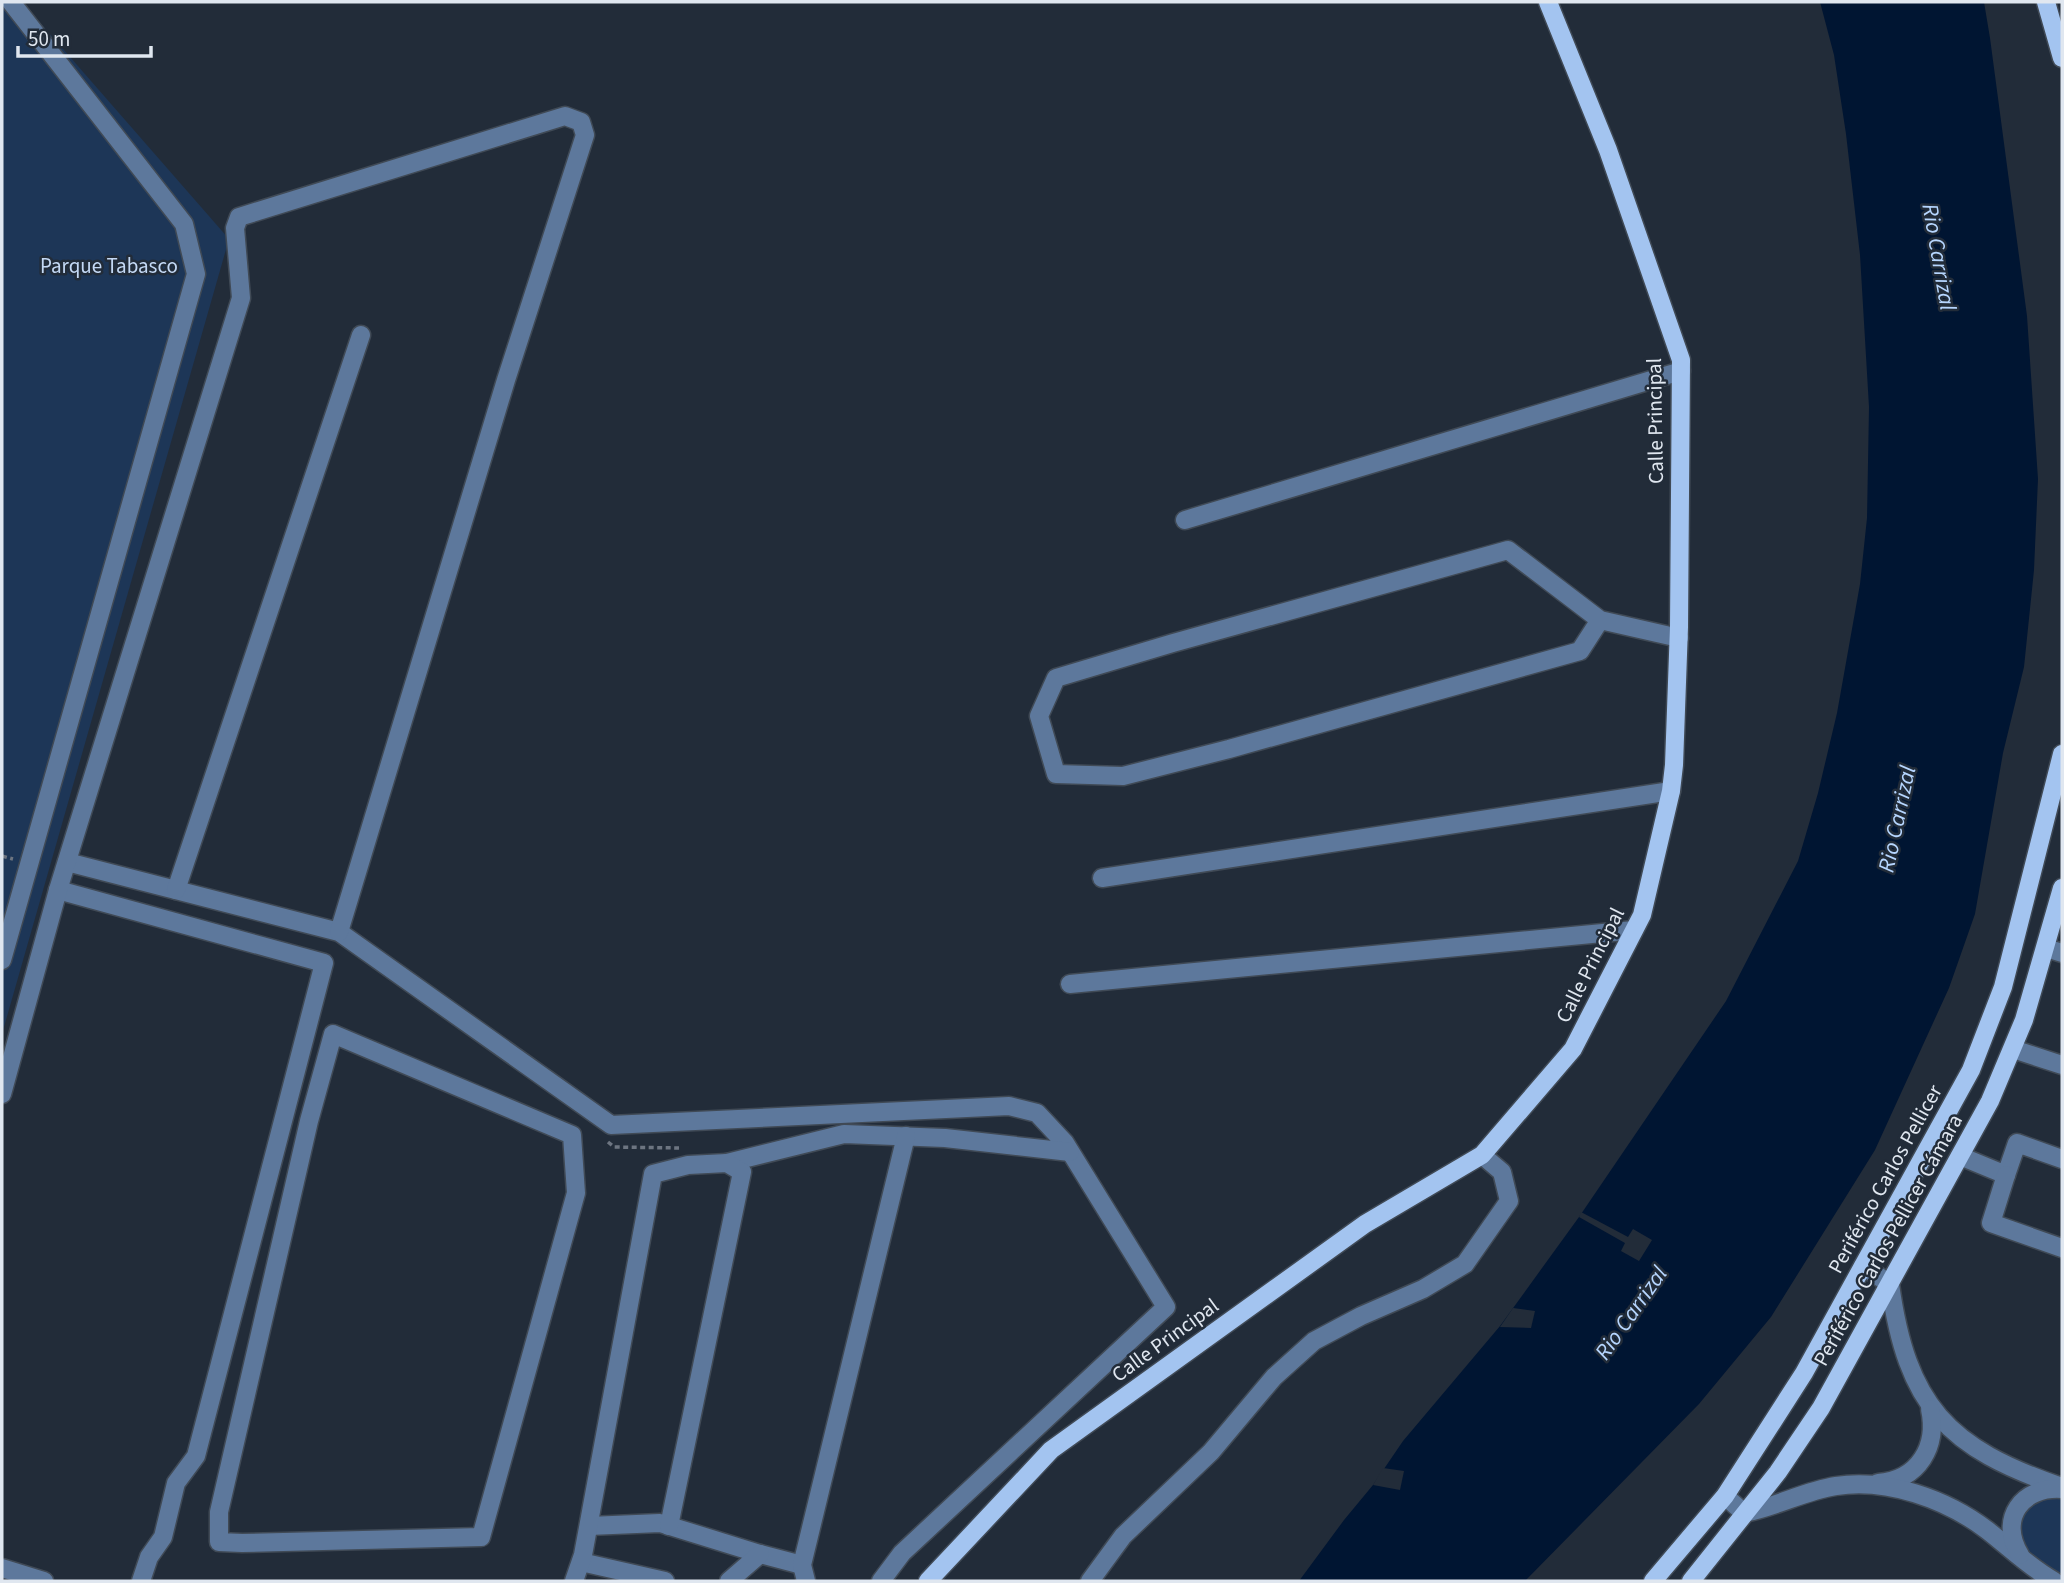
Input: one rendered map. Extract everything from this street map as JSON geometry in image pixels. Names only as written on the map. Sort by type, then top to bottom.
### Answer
[{"type":"main road","name":"Calle Principal","points":[[928,1581],[1051,1450],[1365,1224],[1482,1155],[1573,1049],[1642,915],[1671,791],[1679,638],[1681,360],[1608,150],[1548,2]]},
{"type":"main road","points":[[2046,2],[2062,58]]},
{"type":"main road","name":"Periférico Carlos Pellicer","points":[[1653,1581],[1725,1496],[1804,1373],[1964,1082],[1988,1030],[2015,947],[2062,754]]},
{"type":"main road","name":"Periférico Carlos Pellicer Cámara","points":[[1691,1581],[1801,1440],[1990,1101],[2054,950],[2062,888]]},
{"type":"street","points":[[2,960],[195,274],[184,224],[11,2]]},
{"type":"street","points":[[2,1094],[58,890],[241,298],[235,228],[239,217],[565,116],[581,122],[585,135],[506,380],[339,932]]},
{"type":"street","points":[[176,890],[361,335]]},
{"type":"street","points":[[1185,520],[1681,371]]},
{"type":"street","points":[[1600,620],[1580,651],[1123,776],[1056,774],[1039,716],[1056,678],[1508,550],[1600,620],[1679,638]]},
{"type":"street","points":[[1102,878],[1671,791]]},
{"type":"street","points":[[67,862],[339,932],[611,1125],[1009,1106],[1037,1113],[1070,1152],[1166,1307],[902,1553],[881,1581]]},
{"type":"street","points":[[58,890],[324,963],[196,1456],[176,1483],[163,1537],[149,1557],[141,1581]]},
{"type":"street","points":[[1070,984],[1634,930]]},
{"type":"street","points":[[333,1034],[572,1135],[576,1193],[481,1537],[219,1542],[219,1512],[309,1121],[333,1034]]},
{"type":"street","points":[[2013,1049],[2062,1065]]},
{"type":"street","points":[[284,1114],[309,1121]]},
{"type":"street","points":[[574,1581],[589,1526],[653,1174],[688,1165],[727,1163],[844,1134],[945,1138],[1070,1152]]},
{"type":"street","points":[[589,1526],[660,1523],[760,1555],[804,1573],[906,1136]]},
{"type":"street","points":[[2062,1158],[2017,1143],[1991,1223],[2062,1248]]},
{"type":"street","points":[[1090,1581],[1123,1536],[1211,1452],[1275,1377],[1314,1341],[1423,1289],[1465,1265],[1509,1201],[1502,1172],[1482,1155]]},
{"type":"street","points":[[1960,1156],[2006,1175]]},
{"type":"street","points":[[669,1526],[743,1172],[727,1163]]},
{"type":"street","points":[[1863,1266],[1890,1284],[1902,1342],[1918,1386],[1949,1429],[1973,1448],[2062,1488]]},
{"type":"street","points":[[1725,1496],[1744,1513],[1805,1493],[1897,1479],[1914,1469],[1927,1452],[1933,1434],[1928,1403]]},
{"type":"street","points":[[1854,1484],[1906,1491],[1945,1505],[1986,1529],[2024,1561],[2054,1581]]},
{"type":"street","points":[[2024,1561],[2012,1536],[2014,1515],[2028,1496],[2051,1488],[2062,1488]]},
{"type":"street","points":[[729,1581],[760,1555]]},
{"type":"street","points":[[581,1562],[665,1581]]},
{"type":"street","points":[[2,1568],[44,1581]]},
{"type":"path","points":[[2,856],[29,864]]},
{"type":"path","points":[[603,1139],[614,1147],[679,1148]]},
{"type":"green space","name":"Parque Tabasco","points":[[2,2],[22,2],[229,239],[2,1034]]},
{"type":"green space","points":[[2062,1489],[2062,1581],[2024,1561],[2011,1525],[2020,1504]]},
{"type":"water","name":"Rio Carrizal","points":[[1820,2],[1984,2],[2027,316],[2038,479],[2034,570],[2024,667],[2003,753],[1975,914],[1949,988],[1875,1150],[1771,1317],[1699,1404],[1525,1581],[1299,1581],[1373,1485],[1403,1441],[1500,1326],[1579,1217],[1726,1001],[1798,861],[1837,713],[1860,584],[1867,518],[1869,407],[1860,255],[1834,55]]},
{"type":"pier","points":[[1581,1212],[1628,1237],[1633,1229],[1652,1240],[1639,1261],[1621,1251],[1625,1243],[1579,1217]]},
{"type":"pier","points":[[1513,1308],[1535,1311],[1531,1328],[1500,1327]]},
{"type":"pier","points":[[1383,1468],[1404,1471],[1400,1490],[1373,1485]]}]
